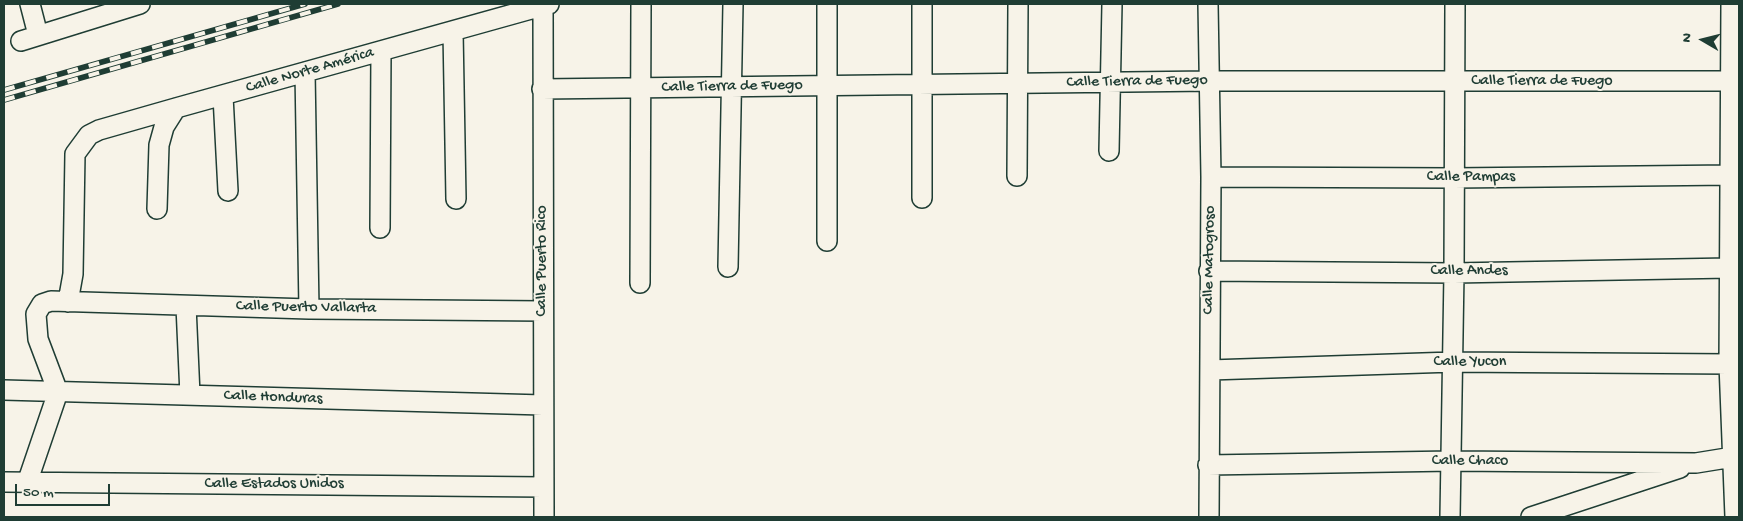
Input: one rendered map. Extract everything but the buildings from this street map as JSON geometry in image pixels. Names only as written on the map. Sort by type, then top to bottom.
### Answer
[{"type":"street","points":[[30,4],[30,38],[113,8],[140,4]]},
{"type":"street","points":[[640,283],[641,4]]},
{"type":"street","points":[[728,267],[733,4]]},
{"type":"street","points":[[827,4],[827,241]]},
{"type":"street","points":[[922,4],[922,198]]},
{"type":"street","points":[[1017,176],[1018,4]]},
{"type":"street","points":[[1109,151],[1112,84],[1112,4]]},
{"type":"street","name":"Calle Matogroso","points":[[1208,4],[1211,178],[1209,517]]},
{"type":"street","points":[[1450,517],[1454,273],[1453,82],[1455,4]]},
{"type":"street","points":[[1731,4],[1729,268],[1732,457],[1735,517]]},
{"type":"street","name":"Calle Norte América","points":[[68,302],[73,274],[75,154],[81,143],[99,130],[546,5]]},
{"type":"street","name":"Calle Puerto Rico","points":[[544,517],[542,90],[546,5]]},
{"type":"street","points":[[453,31],[456,199]]},
{"type":"street","points":[[380,228],[381,51]]},
{"type":"street","points":[[305,72],[309,309]]},
{"type":"street","name":"Calle Tierra de Fuego","points":[[542,90],[921,84],[1112,84],[1210,81],[1731,81]]},
{"type":"street","points":[[223,96],[228,191]]},
{"type":"street","points":[[157,209],[159,145],[164,126],[176,108]]},
{"type":"street","name":"Calle Pampas","points":[[1211,178],[1731,175]]},
{"type":"street","name":"Calle Andes","points":[[1209,271],[1454,273],[1729,268]]},
{"type":"street","name":"Calle Puerto Vallarta","points":[[58,392],[38,339],[36,314],[42,304],[52,302],[309,309],[543,311]]},
{"type":"street","points":[[186,306],[190,396]]},
{"type":"street","name":"Calle Yucon","points":[[1210,370],[1453,362],[1730,364]]},
{"type":"street","name":"Calle Honduras","points":[[4,390],[543,405]]},
{"type":"street","points":[[27,483],[58,392]]},
{"type":"street","name":"Calle Chaco","points":[[1208,465],[1452,461],[1696,463],[1732,457]]},
{"type":"street","points":[[1531,517],[1696,463]]},
{"type":"street","name":"Calle Estados Unidos","points":[[4,482],[543,487]]},
{"type":"railway","points":[[4,90],[305,4]]},
{"type":"railway","points":[[4,100],[338,4]]}]
